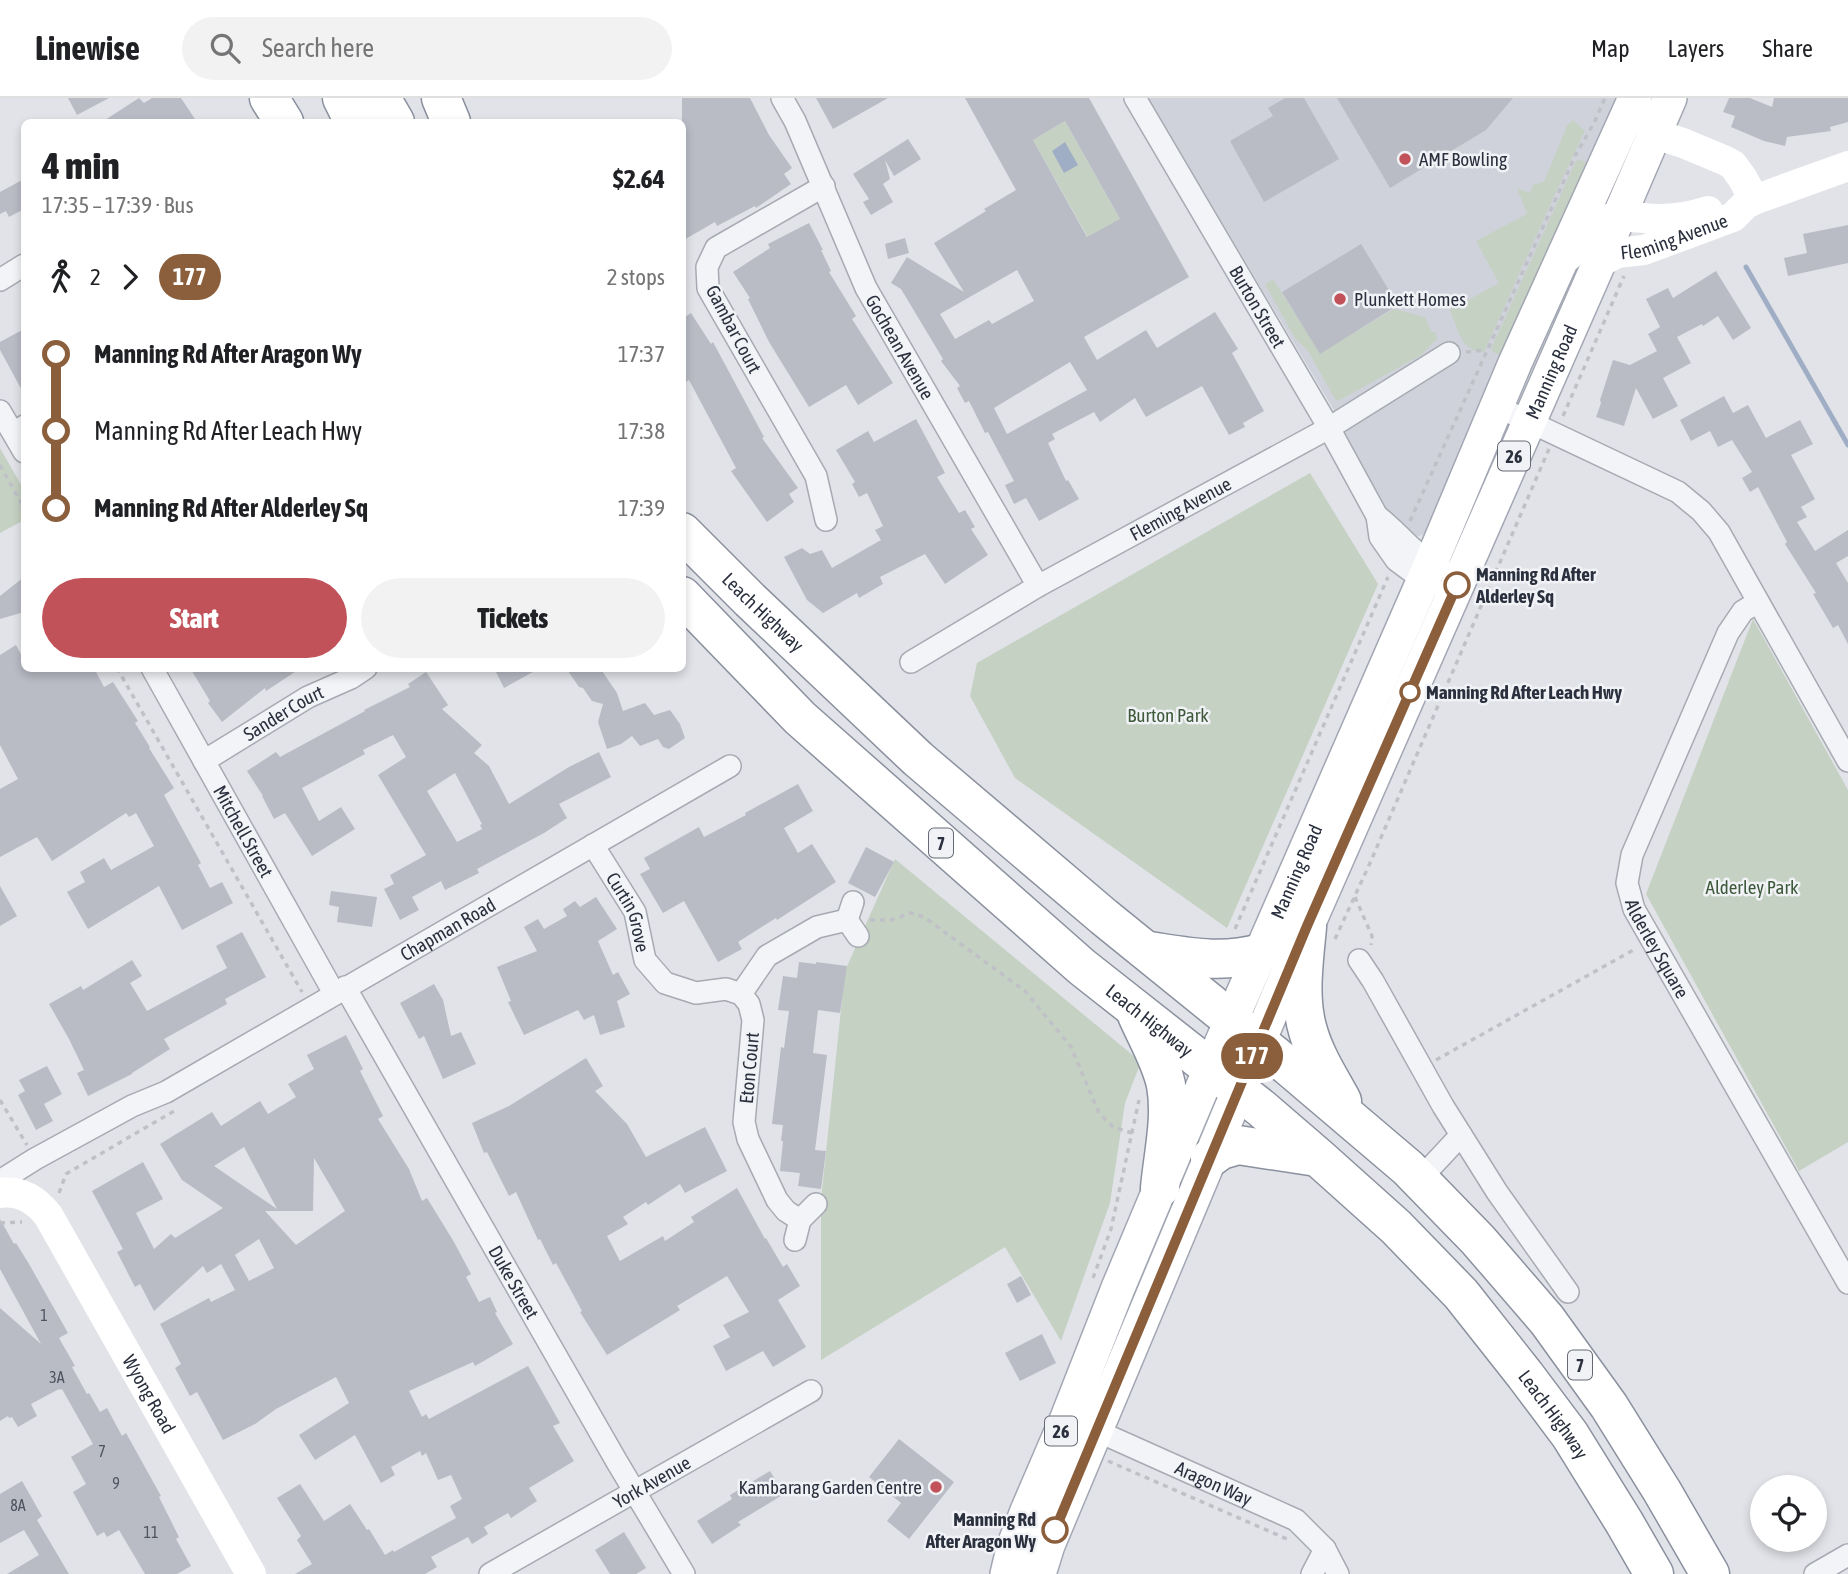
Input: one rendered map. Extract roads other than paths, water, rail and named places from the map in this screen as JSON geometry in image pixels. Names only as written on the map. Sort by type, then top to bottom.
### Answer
[{"type":"highway","points":[[269,98],[282,119]]},
{"type":"highway","points":[[342,98],[352,119]]},
{"type":"highway","points":[[381,98],[393,119]]},
{"type":"highway","points":[[442,98],[450,119]]},
{"type":"highway","name":"Leach Highway","points":[[686,536],[918,759],[1245,1030],[1419,1180],[1478,1240],[1547,1320],[1609,1406],[1710,1574]]},
{"type":"highway","name":"Leach Highway","points":[[686,600],[800,718],[1082,967],[1319,1157],[1396,1227],[1461,1294],[1570,1435],[1654,1574]]},
{"type":"highway","points":[[686,615],[800,718]]},
{"type":"highway","points":[[1321,933],[1303,990],[1304,1010],[1308,1031],[1326,1071],[1355,1123]]},
{"type":"highway","points":[[1147,951],[1202,960],[1241,958],[1261,953]]},
{"type":"highway","points":[[1134,1008],[1164,1078],[1168,1099],[1160,1188]]},
{"type":"highway","points":[[1209,1158],[1238,1145],[1319,1157]]},
{"type":"main road","name":"Manning Road","points":[[1007,1574],[1014,1545],[1027,1511],[1160,1188],[1224,1079],[1245,1030],[1261,953],[1557,267],[1638,98]]},
{"type":"main road","name":"Manning Road","points":[[1245,1030],[1321,933],[1456,587],[1542,428],[1599,263],[1670,98]]},
{"type":"main road","name":"Manning Road","points":[[1040,1574],[1048,1545],[1102,1446],[1209,1158],[1224,1079]]},
{"type":"street","name":"Gochean Avenue","points":[[782,98],[824,186],[866,288],[1038,586]]},
{"type":"street","name":"Burton Street","points":[[1135,98],[1329,428],[1377,516],[1380,537],[1427,572],[1456,587]]},
{"type":"street","points":[[1638,98],[1643,118],[1655,134],[1733,165],[1743,179],[1750,202]]},
{"type":"street","name":"Fleming Avenue","points":[[1557,267],[1594,228],[1608,219],[1684,217],[1728,203],[1750,202],[1848,166]]},
{"type":"street","name":"Gambar Court","points":[[824,186],[716,248],[707,267],[708,288],[816,476],[826,520]]},
{"type":"street","name":"Fleming Avenue","points":[[1599,263],[1617,253],[1644,250],[1733,217],[1750,202]]},
{"type":"street","points":[[0,280],[21,267]]},
{"type":"street","name":"Fleming Avenue","points":[[911,662],[1038,586],[1329,428],[1449,353]]},
{"type":"street","points":[[1496,406],[1678,492],[1701,511],[1719,532],[1848,761]]},
{"type":"street","points":[[12,420],[21,444]]},
{"type":"street","name":"Alderley Square","points":[[1758,602],[1743,611],[1728,633],[1632,855],[1627,883],[1634,909],[1651,940],[1848,1283]]},
{"type":"street","name":"Mitchell Street","points":[[154,672],[340,990]]},
{"type":"street","name":"Sander Court","points":[[204,761],[308,697],[360,672]]},
{"type":"street","name":"Chapman Road","points":[[0,1181],[132,1106],[166,1092],[730,766]]},
{"type":"street","name":"Curtin Grove","points":[[593,845],[635,912],[645,960],[665,983],[696,993],[726,989],[741,994]]},
{"type":"street","points":[[741,994],[767,956],[817,927],[853,919]]},
{"type":"street","points":[[1361,963],[1461,1135],[1497,1192],[1568,1292]]},
{"type":"street","name":"Duke Street","points":[[340,990],[684,1574]]},
{"type":"street","name":"Eton Court","points":[[741,994],[749,1004],[753,1020],[744,1122],[748,1139],[778,1200],[797,1230],[816,1204]]},
{"type":"street","points":[[1419,1180],[1461,1135]]},
{"type":"street","name":"Wyong Road","points":[[0,1193],[21,1194],[45,1212],[251,1574]]},
{"type":"street","name":"York Avenue","points":[[491,1574],[810,1391]]},
{"type":"street","name":"Aragon Way","points":[[1067,1418],[1102,1446],[1296,1520],[1325,1549],[1338,1574]]},
{"type":"street","points":[[1312,1574],[1325,1549]]},
{"type":"street","points":[[1815,1574],[1848,1555]]},
{"type":"water","points":[[1065,142],[1078,165],[1064,173],[1052,151]]},
{"type":"waterway","points":[[1746,267],[1848,445]]},
{"type":"place","name":"AMF Bowling","points":[[1405,159]]},
{"type":"place","name":"Plunkett Homes","points":[[1340,299]]},
{"type":"place","name":"Manning Rd After Alderley Sq","points":[[1457,585]]},
{"type":"place","name":"Manning Rd After Leach Hwy","points":[[1410,692]]},
{"type":"place","name":"Kambarang Garden Centre","points":[[936,1487]]},
{"type":"place","name":"Manning Rd After Aragon Wy","points":[[1055,1530]]},
{"type":"park label","name":"Burton Park","points":[[1168,715]]},
{"type":"park label","name":"Alderley Park","points":[[1752,887]]}]
